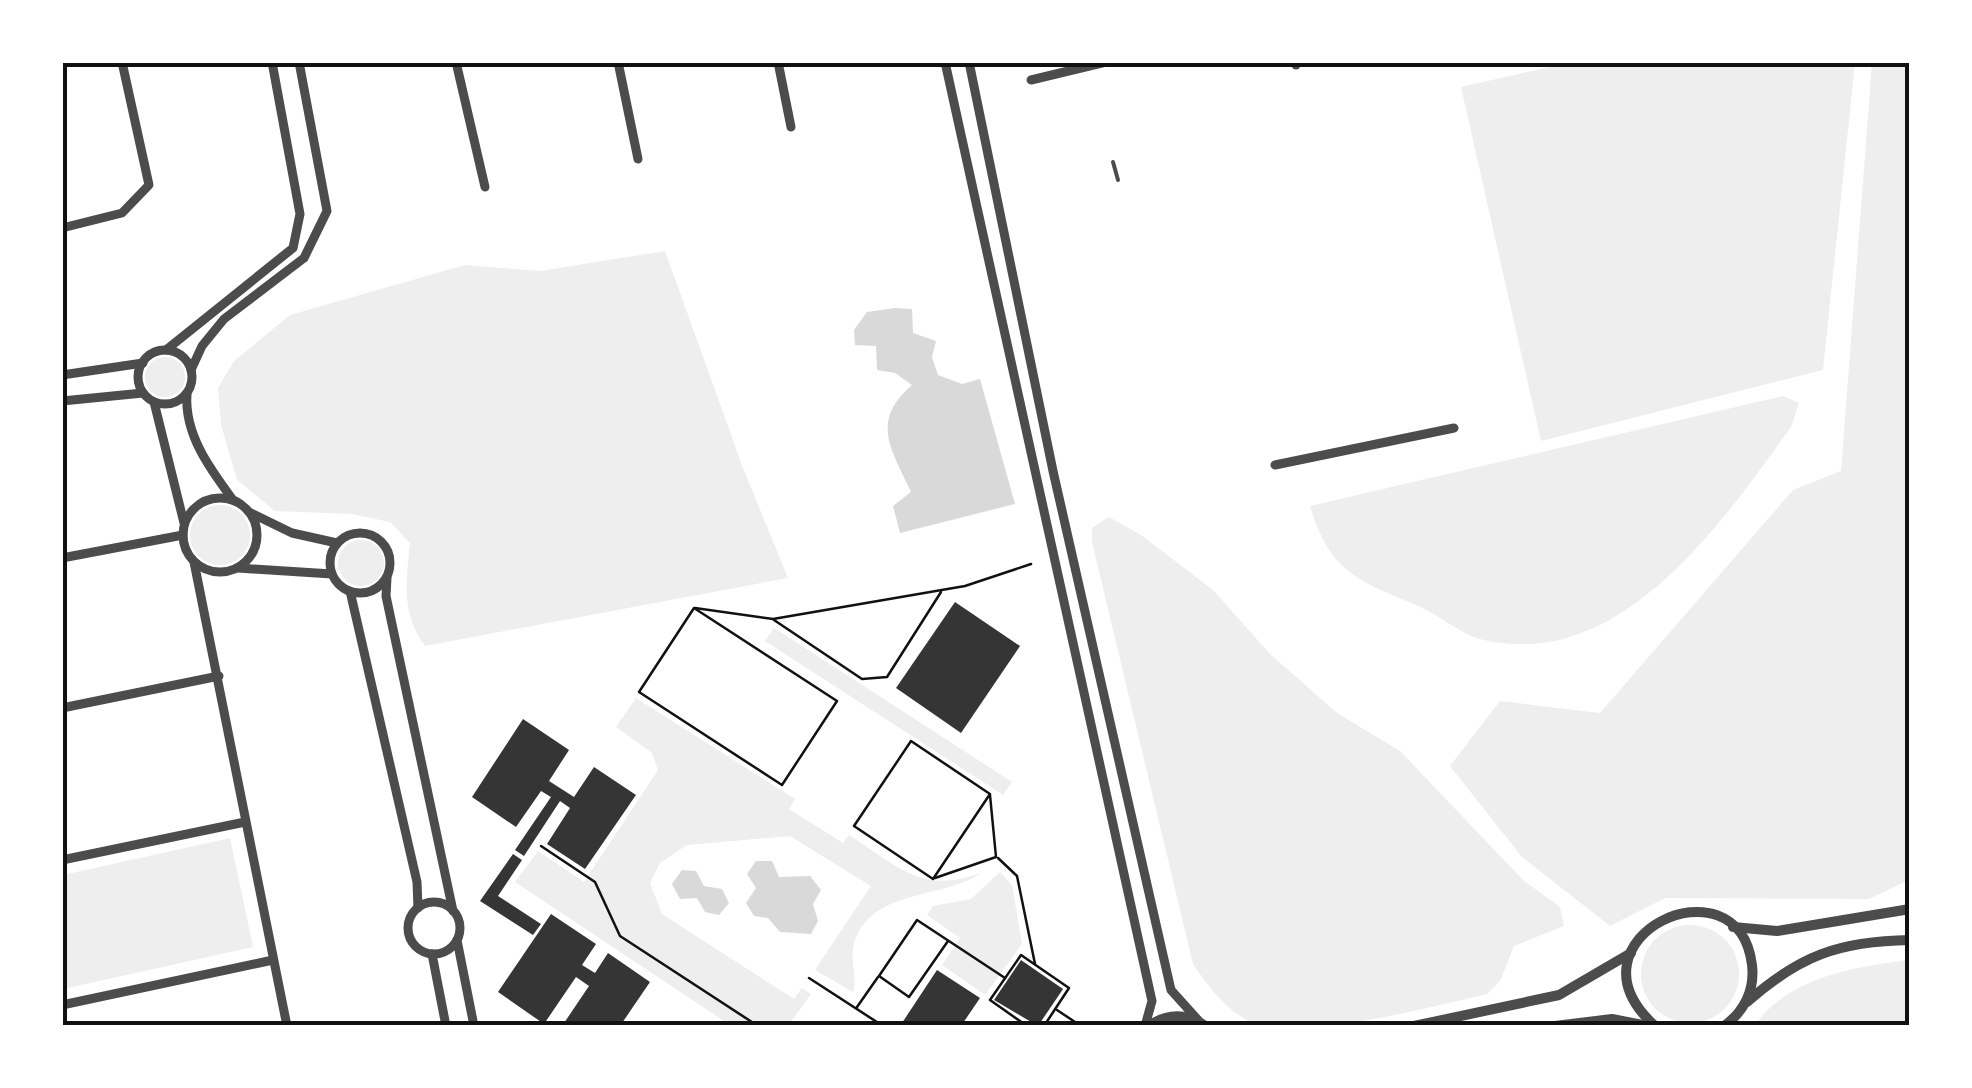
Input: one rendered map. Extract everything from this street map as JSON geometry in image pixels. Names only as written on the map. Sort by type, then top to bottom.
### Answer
[{"type":"street","points":[[62,228],[122,212],[149,185],[122,62]]},
{"type":"street","points":[[62,375],[142,363],[166,350],[293,248],[300,214],[272,62]]},
{"type":"street","points":[[299,62],[327,212],[304,258],[224,319],[202,346],[192,370],[186,411],[195,440],[233,500],[248,512],[292,533],[337,543],[364,533],[382,541],[390,559],[386,596],[453,910],[460,924],[457,939],[474,1026]]},
{"type":"street","points":[[456,62],[485,187]]},
{"type":"street","points":[[618,62],[638,159]]},
{"type":"street","points":[[778,62],[791,127]]},
{"type":"street","points":[[945,62],[1152,1001],[1147,1026]]},
{"type":"street","points":[[969,62],[1036,369],[1053,471],[1172,990],[1202,1023]]},
{"type":"street","points":[[1031,80],[1106,62]]},
{"type":"street","points":[[976,197],[998,191]]},
{"type":"street","points":[[980,213],[1002,208]]},
{"type":"street","points":[[262,275],[270,284]]},
{"type":"street","points":[[166,350],[183,357],[192,370]]},
{"type":"street","points":[[142,363],[138,378],[143,393],[154,402],[172,404],[187,394]]},
{"type":"street","points":[[1015,372],[1036,369]]},
{"type":"street","points":[[62,401],[143,393]]},
{"type":"street","points":[[154,402],[219,676],[287,1026]]},
{"type":"street","points":[[1275,464],[1454,428]]},
{"type":"street","points":[[184,523],[199,504],[221,498],[233,500]]},
{"type":"street","points":[[236,568],[255,543],[248,512]]},
{"type":"street","points":[[62,558],[183,535]]},
{"type":"street","points":[[337,543],[330,558],[332,574],[350,591],[417,882],[418,908]]},
{"type":"street","points":[[194,562],[214,571],[236,568],[332,574]]},
{"type":"street","points":[[350,591],[371,591],[386,578]]},
{"type":"street","points":[[62,708],[219,676]]},
{"type":"street","points":[[62,860],[245,822]]},
{"type":"street","points":[[453,910],[432,902],[418,908],[409,920],[409,936],[418,948],[432,954],[447,950],[457,939]]},
{"type":"street","points":[[1414,1026],[1559,995],[1630,953],[1657,920],[1676,912],[1707,913],[1734,927],[1776,931],[1910,909]]},
{"type":"street","points":[[1734,927],[1752,962],[1746,1002]]},
{"type":"street","points":[[1730,1023],[1746,1002],[1799,960],[1823,952],[1910,940]]},
{"type":"street","points":[[1630,953],[1630,995],[1651,1026]]},
{"type":"street","points":[[432,954],[446,1026]]},
{"type":"street","points":[[62,1006],[273,960]]},
{"type":"street","points":[[1147,1026],[1170,1016],[1202,1023]]},
{"type":"street","points":[[1555,1026],[1612,1019],[1651,1026]]},
{"type":"lane","points":[[1113,162],[1118,180]]},
{"type":"path","points":[[694,608],[773,619],[942,591],[1031,564]]},
{"type":"path","points":[[773,619],[862,679],[887,678],[942,591]]},
{"type":"path","points":[[694,608],[836,701],[782,785],[639,692],[694,608]]},
{"type":"path","points":[[933,879],[854,826],[911,741],[990,794]]},
{"type":"path","points":[[990,794],[996,857],[1017,876],[1035,965]]},
{"type":"path","points":[[933,879],[990,794]]},
{"type":"path","points":[[540,846],[595,882],[620,936],[758,1026]]},
{"type":"path","points":[[933,879],[996,857]]},
{"type":"path","points":[[856,1008],[917,920],[1005,978]]},
{"type":"path","points":[[879,976],[909,996],[948,941]]},
{"type":"path","points":[[1027,1026],[990,1000],[1021,955],[1069,988],[1044,1026]]},
{"type":"path","points":[[809,978],[883,1026]]},
{"type":"path","points":[[1055,1009],[1081,1026]]},
{"type":"path","points":[[1049,1018],[1051,1026]]},
{"type":"shaded area","points":[[1571,62],[1855,63],[1823,370],[1541,441],[1461,87]]},
{"type":"shaded area","points":[[1872,63],[1910,63],[1909,880],[1869,899],[1665,898],[1610,926],[1522,857],[1450,766],[1500,701],[1600,713],[1793,490],[1841,471]]},
{"type":"shaded area","points":[[665,251],[743,468],[788,578],[425,646],[409,609],[410,543],[390,522],[352,514],[275,511],[237,480],[221,425],[218,388],[234,361],[290,315],[465,265],[540,271]]},
{"type":"shaded area","points":[[912,309],[913,333],[936,341],[932,357],[938,375],[962,384],[980,379],[1015,504],[900,533],[893,506],[911,492],[891,449],[888,423],[899,398],[912,385],[895,373],[877,370],[876,346],[855,345],[854,330],[867,312]]},
{"type":"shaded area","points":[[165,357],[179,363],[185,377],[179,391],[165,397],[151,391],[145,377],[151,363]]},
{"type":"shaded area","points":[[1783,396],[1799,403],[1791,427],[1734,504],[1663,581],[1623,611],[1580,633],[1534,644],[1484,640],[1467,634],[1362,580],[1348,571],[1327,546],[1310,506]]},
{"type":"shaded area","points":[[220,505],[241,514],[250,535],[241,556],[220,565],[199,556],[190,535],[199,514]]},
{"type":"shaded area","points":[[1109,517],[1141,535],[1213,590],[1270,654],[1337,713],[1400,751],[1524,881],[1560,907],[1564,926],[1514,946],[1500,981],[1487,994],[1436,1006],[1332,1026],[1272,1028],[1252,1023],[1226,1005],[1193,964],[1092,542],[1092,528]]},
{"type":"shaded area","points":[[361,540],[377,547],[384,563],[377,579],[361,586],[345,579],[338,563],[345,547]]},
{"type":"shaded area","points":[[774,628],[1012,782],[1003,795],[765,641]]},
{"type":"shaded area","points":[[636,698],[795,799],[789,809],[843,843],[849,835],[896,866],[926,879],[942,881],[981,873],[875,913],[862,926],[854,944],[853,992],[815,970],[871,886],[790,836],[687,845],[660,863],[650,883],[662,914],[794,999],[802,988],[811,994],[788,1026],[730,1025],[515,882],[538,851],[584,882],[658,770],[652,753],[616,727]]},
{"type":"shaded area","points":[[230,838],[253,947],[63,989],[63,875]]},
{"type":"shaded area","points":[[756,861],[772,861],[779,877],[810,876],[821,890],[813,904],[818,921],[811,934],[780,932],[768,918],[754,916],[746,903],[756,888],[747,874]]},
{"type":"shaded area","points":[[682,870],[696,871],[704,886],[722,889],[729,903],[719,915],[705,912],[697,898],[680,899],[672,884]]},
{"type":"shaded area","points":[[1000,872],[1012,885],[1022,944],[985,995],[942,965],[960,938],[927,915],[933,906],[971,899]]},
{"type":"shaded area","points":[[1690,925],[1717,933],[1731,947],[1739,974],[1731,1001],[1717,1015],[1690,1023],[1663,1015],[1649,1001],[1641,974],[1649,947],[1663,933]]},
{"type":"shaded area","points":[[1909,960],[1909,1025],[1755,1025],[1769,1009],[1804,985],[1845,971]]},
{"type":"building","points":[[955,602],[1020,646],[961,733],[896,688]]},
{"type":"building","points":[[523,719],[569,750],[549,781],[574,797],[594,767],[636,795],[585,869],[547,844],[570,808],[560,801],[524,856],[515,850],[551,797],[541,791],[516,827],[472,797]]},
{"type":"building","points":[[513,854],[522,860],[498,896],[541,924],[533,935],[480,901]]},
{"type":"building","points":[[551,914],[596,944],[582,965],[595,973],[608,953],[650,982],[620,1026],[562,1026],[589,986],[576,977],[544,1024],[498,992]]},
{"type":"building","points":[[1021,960],[1063,989],[1038,1026],[994,1000]]},
{"type":"building","points":[[937,970],[980,998],[961,1026],[900,1026]]},
{"type":"waterway","points":[[1910,990],[1910,995]]}]
